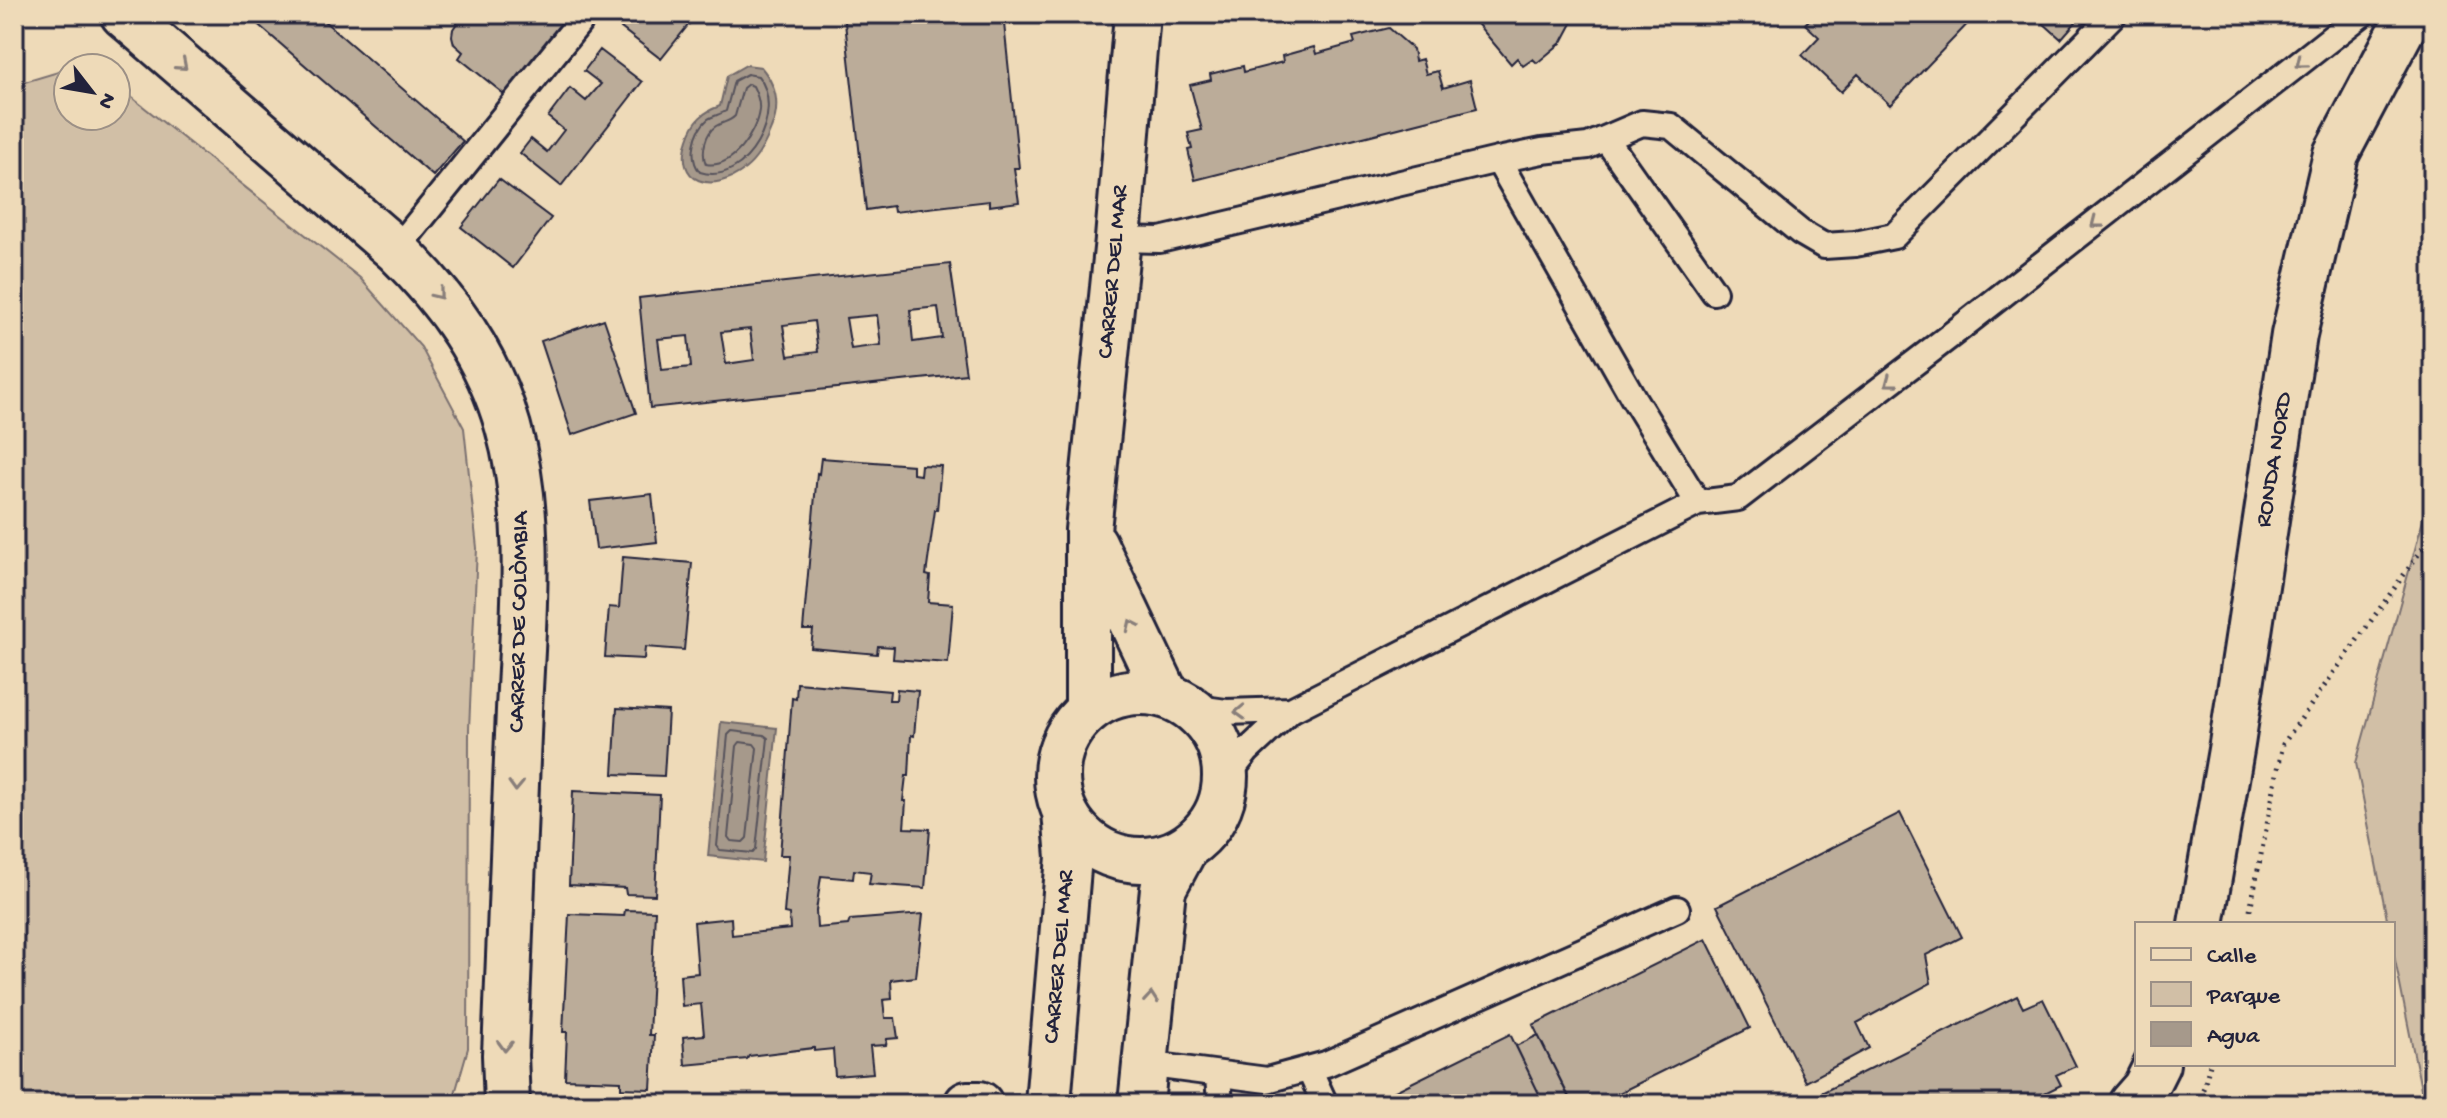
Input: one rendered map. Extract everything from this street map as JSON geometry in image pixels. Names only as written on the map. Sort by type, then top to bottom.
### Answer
[{"type":"street","name":"CARRER DE COLÒMBIA","points":[[123,14],[396,250],[430,284],[479,352],[509,428],[521,490],[525,579],[505,1055],[507,1104]]},
{"type":"street","name":"CARRER DEL MAR","points":[[1088,711],[1088,530],[1137,14]]},
{"type":"street","name":"RONDA NORD","points":[[2201,922],[2232,744],[2294,335],[2336,154],[2410,14]]},
{"type":"street","points":[[1088,530],[1178,701],[1209,727],[1222,751],[1226,778],[1221,805],[1207,830],[1185,848],[1159,859],[1131,860],[1104,852],[1081,836],[1065,812],[1058,785],[1059,757],[1070,731],[1088,711],[1112,697],[1139,692],[1178,701]]},
{"type":"street","name":"CARRER DEL MAR","points":[[1051,1104],[1069,857],[1065,812]]},
{"type":"street","points":[[1143,1084],[1163,889],[1185,848]]},
{"type":"street","points":[[2131,1104],[2145,1088],[2156,1066]]},
{"type":"street","points":[[967,1104],[980,1104]]},
{"type":"lane","points":[[396,250],[586,14]]},
{"type":"lane","points":[[1118,239],[1160,240],[1498,160],[1588,146],[1642,123],[1671,126],[1800,232],[1824,246],[1855,244],[1894,236],[2114,14]]},
{"type":"lane","points":[[1226,778],[1247,751],[1291,710],[1698,503],[1738,498],[2362,14]]},
{"type":"lane","points":[[1606,139],[1714,292]]},
{"type":"lane","points":[[1498,160],[1634,399],[1698,503]]},
{"type":"lane","points":[[1178,701],[1226,712],[1291,710]]},
{"type":"lane","points":[[1143,1084],[1218,1076],[1267,1080],[1326,1064],[1677,909]]},
{"type":"lane","points":[[1309,1069],[1325,1104]]},
{"type":"lane","points":[[1218,1076],[1220,1104]]},
{"type":"path","points":[[2247,922],[2283,744],[2433,534]]},
{"type":"path","points":[[2196,1104],[2209,1066]]},
{"type":"green space","points":[[52,74],[52,132],[132,132],[132,98],[360,278],[421,347],[464,428],[477,548],[469,729],[468,1048],[454,1097],[446,1104],[14,1104],[14,94],[18,84]]},
{"type":"green space","points":[[2433,484],[2433,1104],[2424,1104],[2395,960],[2395,922],[2388,922],[2356,763]]},
{"type":"water","points":[[746,65],[761,67],[774,89],[776,112],[769,135],[757,156],[733,177],[709,182],[699,180],[691,175],[686,166],[690,132],[700,118],[720,106],[727,76]]},
{"type":"water","points":[[721,722],[777,728],[763,862],[708,856]]},
{"type":"building","points":[[246,14],[316,14],[463,141],[433,176]]},
{"type":"building","points":[[463,14],[486,14],[491,18],[495,14],[576,14],[509,98],[459,58],[463,52],[454,44],[452,36]]},
{"type":"building","points":[[631,14],[636,14],[644,22],[650,14],[697,14],[661,59],[621,28]]},
{"type":"building","points":[[844,14],[1003,14],[1019,168],[1014,168],[1019,202],[989,206],[989,201],[894,212],[893,206],[866,210]]},
{"type":"building","points":[[1469,14],[1577,14],[1562,42],[1537,63],[1533,59],[1523,66],[1517,58],[1511,64]]},
{"type":"building","points":[[1815,14],[1977,14],[1890,105],[1858,74],[1841,92],[1802,55],[1819,37],[1805,24]]},
{"type":"building","points":[[2033,14],[2083,14],[2061,39]]},
{"type":"building","points":[[1389,28],[1413,49],[1415,61],[1422,59],[1426,74],[1438,71],[1443,88],[1470,80],[1477,108],[1195,180],[1188,150],[1192,149],[1188,133],[1202,130],[1190,85],[1211,80],[1210,74],[1243,66],[1244,72],[1283,62],[1282,56],[1314,47],[1316,54],[1355,43],[1353,37]]},
{"type":"building","points":[[600,50],[642,82],[561,186],[520,153],[531,139],[547,152],[564,130],[548,117],[570,88],[586,101],[601,84],[584,71]]},
{"type":"building","points":[[499,179],[551,218],[513,268],[461,227]]},
{"type":"building","points":[[950,264],[966,374],[650,408],[639,298]],"holes":[[[938,307],[942,338],[913,342],[910,310]],[[877,315],[881,345],[851,349],[846,318]],[[814,321],[818,352],[788,356],[783,325]],[[750,329],[754,360],[726,364],[721,332]],[[688,336],[691,367],[662,370],[658,339]]]},
{"type":"building","points":[[604,319],[636,413],[572,435],[541,341]]},
{"type":"building","points":[[821,458],[913,465],[913,474],[920,475],[921,465],[941,466],[926,575],[930,576],[928,602],[953,604],[948,663],[893,659],[894,647],[878,646],[877,654],[811,648],[813,630],[803,630],[817,473]]},
{"type":"building","points":[[652,494],[657,542],[596,549],[590,501]]},
{"type":"building","points":[[623,557],[692,563],[684,650],[645,647],[644,659],[605,657],[609,607],[619,608]]},
{"type":"building","points":[[797,683],[890,691],[889,700],[896,700],[897,689],[918,691],[909,776],[906,776],[903,801],[906,801],[904,828],[930,829],[925,888],[869,884],[871,872],[854,870],[853,879],[821,876],[816,911],[817,928],[848,925],[850,920],[923,914],[916,977],[891,980],[892,999],[883,1000],[885,1018],[895,1018],[898,1038],[887,1039],[886,1045],[870,1046],[873,1073],[835,1076],[833,1049],[814,1051],[814,1048],[685,1065],[683,1037],[704,1035],[701,1004],[682,1006],[680,975],[698,973],[694,922],[731,918],[732,935],[790,929],[789,914],[784,913],[789,855],[780,855],[792,698],[796,699]]},
{"type":"building","points":[[617,708],[668,711],[664,776],[613,774]]},
{"type":"building","points":[[573,791],[660,795],[655,895],[626,894],[625,888],[569,885]]},
{"type":"building","points":[[1900,813],[1962,937],[1926,955],[1931,983],[1857,1023],[1869,1048],[1806,1082],[1717,906]]},
{"type":"building","points":[[625,910],[655,911],[649,1035],[654,1035],[651,1089],[621,1088],[621,1081],[565,1079],[567,1032],[563,1032],[569,914],[624,916]]},
{"type":"building","points":[[1706,939],[1750,1028],[1597,1104],[1572,1104],[1533,1025]]},
{"type":"building","points":[[2017,996],[2023,1008],[2043,999],[2076,1066],[2056,1075],[2061,1085],[2022,1104],[1799,1104]]},
{"type":"building","points":[[1510,1034],[1544,1104],[1369,1104]]},
{"type":"building","points":[[1538,1035],[1569,1097],[1555,1104],[1544,1104],[1516,1046]]}]
